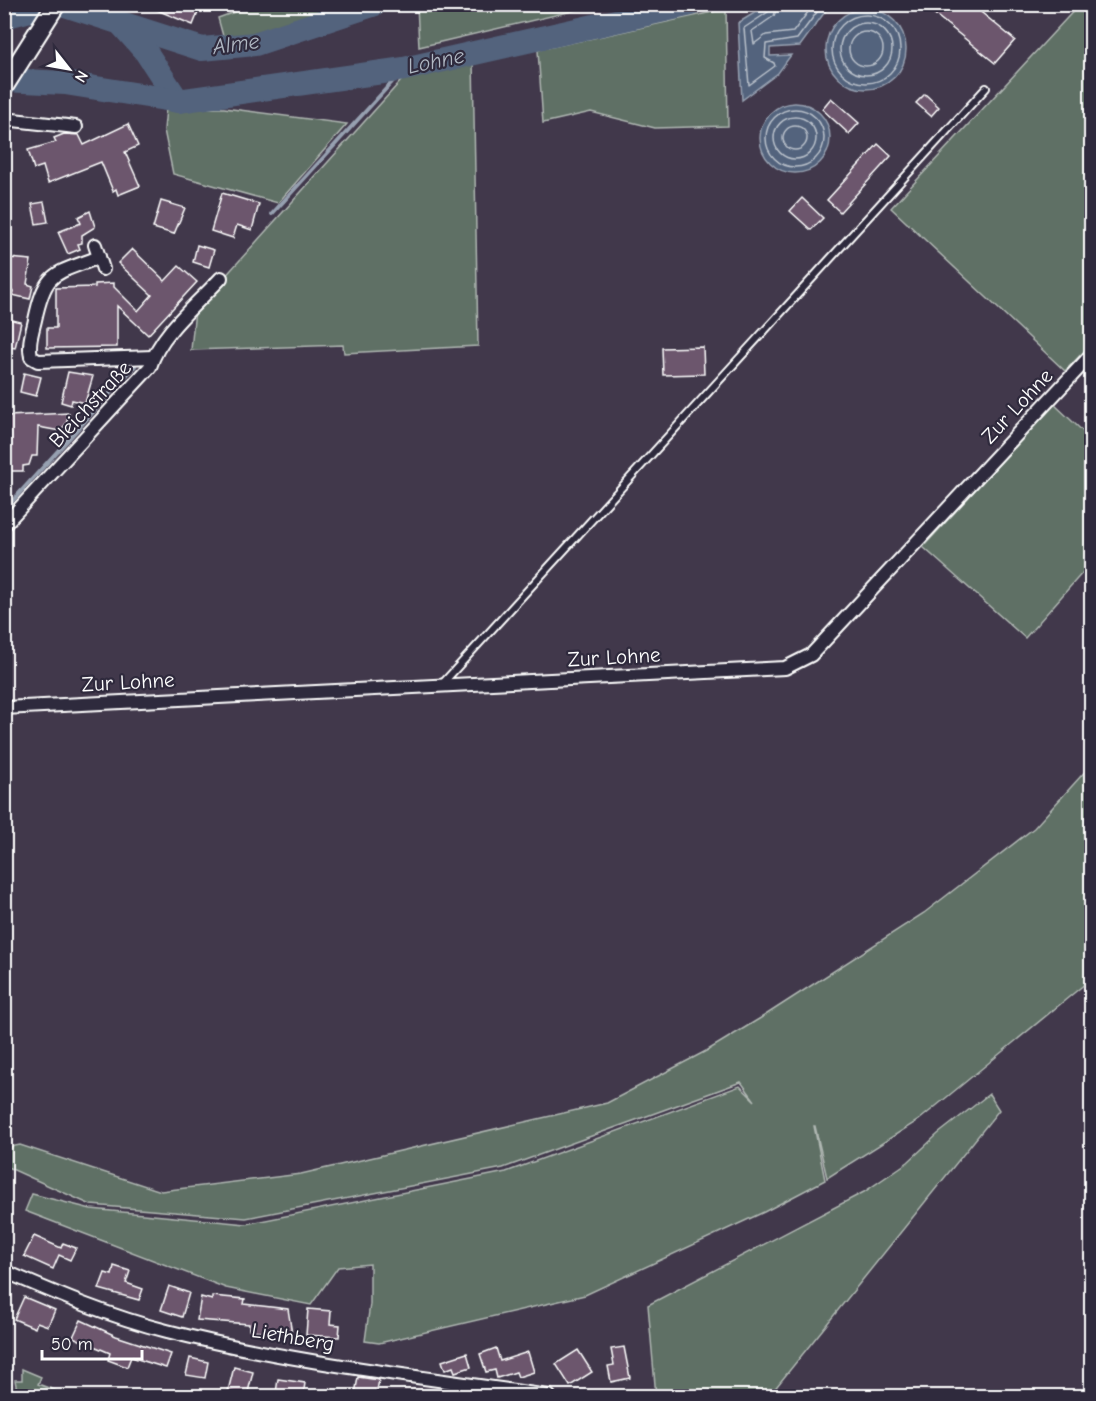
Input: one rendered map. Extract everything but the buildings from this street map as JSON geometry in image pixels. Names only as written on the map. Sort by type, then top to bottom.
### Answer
[{"type":"street","points":[[4,86],[56,4]]},
{"type":"street","points":[[4,119],[76,127]]},
{"type":"street","points":[[99,257],[57,274],[47,281],[41,291],[33,325],[29,347],[31,357],[38,361],[153,357]]},
{"type":"street","name":"Bleichstraße","points":[[4,525],[150,367],[153,357],[170,334],[221,278]]},
{"type":"street","name":"Zur Lohne","points":[[4,708],[785,668],[811,655],[1092,354]]},
{"type":"street","name":"Liethberg","points":[[4,1271],[78,1303],[165,1331],[256,1352],[549,1396]]},
{"type":"lane","points":[[442,684],[986,88]]},
{"type":"green space","points":[[417,4],[598,4],[598,5],[419,47]]},
{"type":"green space","points":[[254,5],[358,5],[251,36],[223,36],[218,18]]},
{"type":"green space","points":[[1079,5],[1086,5],[1092,9],[1092,343],[1065,371],[891,208]]},
{"type":"green space","points":[[726,9],[728,126],[655,128],[591,112],[543,123],[538,50]]},
{"type":"green space","points":[[473,59],[478,346],[344,353],[343,345],[191,350],[195,310],[409,72]]},
{"type":"green space","points":[[166,108],[224,108],[347,124],[278,203],[173,174],[164,130]]},
{"type":"green space","points":[[1054,404],[1091,439],[1091,563],[1025,638],[923,547]]},
{"type":"green space","points":[[1091,765],[1091,979],[919,1120],[827,1178],[814,1126],[825,1180],[764,1212],[585,1295],[379,1343],[365,1341],[370,1304],[370,1264],[338,1267],[311,1305],[226,1288],[25,1211],[32,1194],[91,1209],[246,1224],[506,1172],[740,1086],[755,1101],[741,1082],[503,1168],[246,1218],[91,1205],[5,1166],[5,1148],[20,1145],[161,1191],[301,1174],[607,1103],[708,1050],[924,913],[1034,828]]},
{"type":"green space","points":[[989,1094],[999,1110],[769,1396],[656,1396],[648,1305],[864,1192],[908,1162],[938,1134]]},
{"type":"green space","points":[[22,1369],[41,1377],[38,1384],[71,1396],[18,1396],[15,1380],[22,1380]]},
{"type":"water","points":[[769,4],[830,5],[800,46],[770,48],[770,56],[791,55],[778,73],[742,100],[738,23]]},
{"type":"water","points":[[866,9],[881,12],[894,21],[903,34],[906,49],[903,64],[894,77],[881,86],[866,89],[851,86],[838,77],[829,64],[826,49],[829,34],[838,21],[851,12]]},
{"type":"water","points":[[795,103],[808,106],[820,113],[827,125],[830,138],[827,151],[820,163],[808,170],[795,173],[782,170],[770,163],[763,151],[760,138],[763,125],[770,113],[782,106]]},
{"type":"waterway","points":[[4,17],[54,4]]},
{"type":"waterway","name":"Alme","points":[[62,4],[202,49],[255,44],[375,4]]},
{"type":"waterway","name":"Lohne","points":[[4,80],[65,83],[178,101],[404,69],[691,4]]},
{"type":"waterway","name":"Lohne","points":[[122,25],[146,52],[178,101]]},
{"type":"waterway","points":[[272,214],[404,69]]},
{"type":"waterway","points":[[4,510],[135,366]]}]
